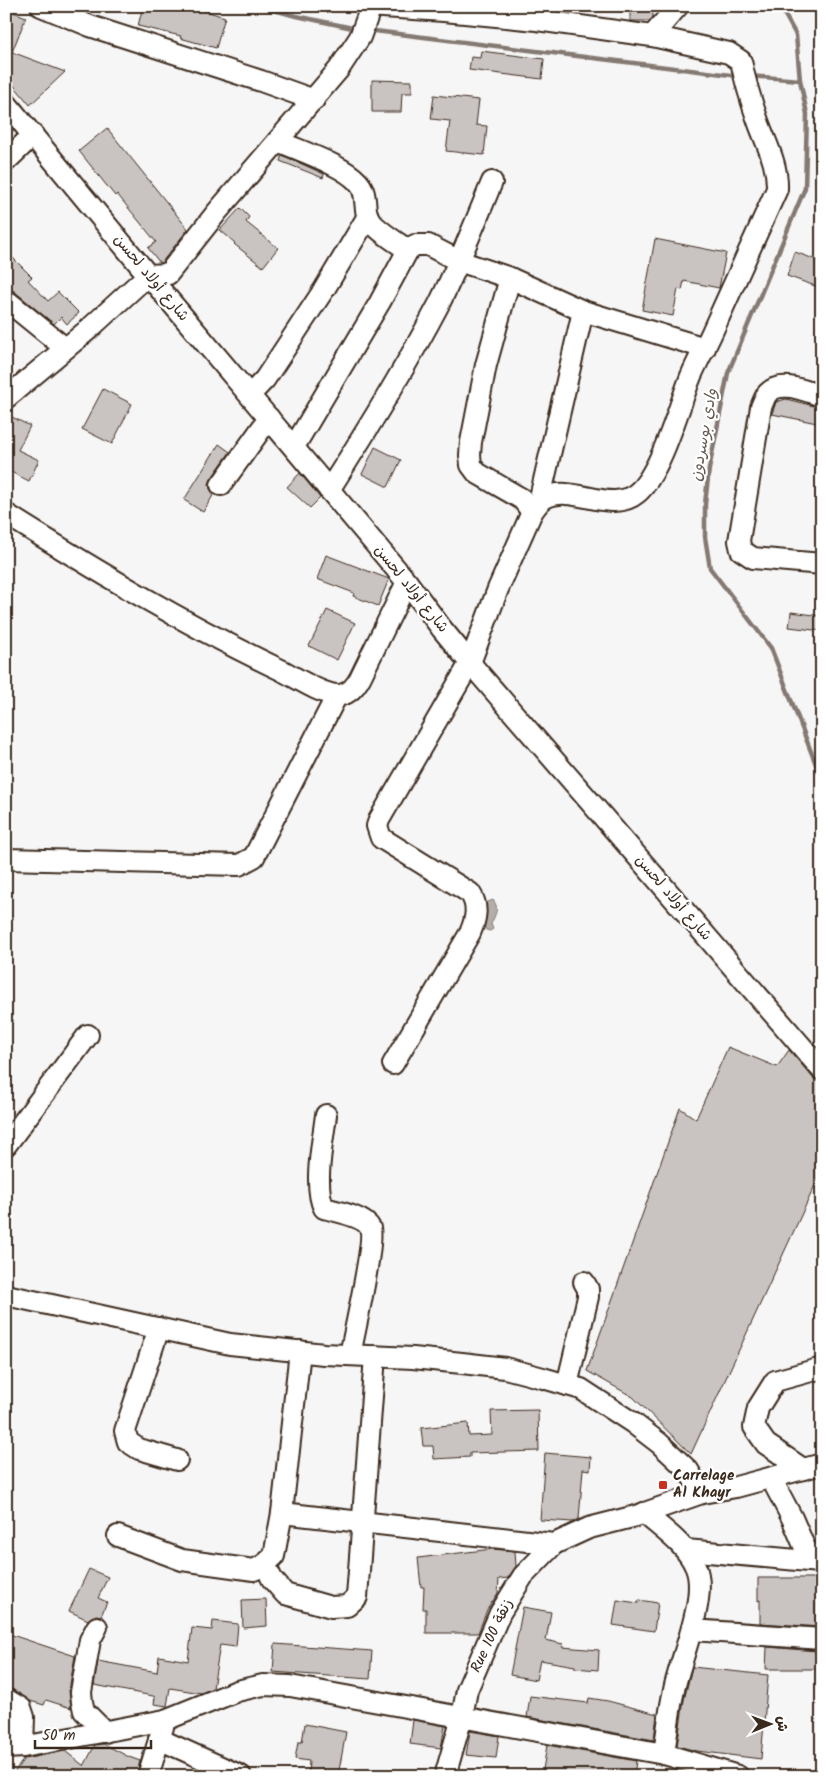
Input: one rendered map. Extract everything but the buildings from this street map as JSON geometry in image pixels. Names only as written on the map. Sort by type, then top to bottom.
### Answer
[{"type":"street","points":[[41,6],[90,26],[314,100]]},
{"type":"street","points":[[652,36],[678,6]]},
{"type":"street","points":[[6,398],[148,275],[168,274],[217,212],[339,69],[366,18],[444,9],[538,13],[729,53],[741,61],[747,89],[778,176],[777,189],[692,374],[662,455],[654,470],[637,493],[622,499],[605,500],[566,494],[556,495],[546,498],[535,507]]},
{"type":"street","name":"شارع أولاد لحسن","points":[[6,104],[407,582],[470,663],[822,1070]]},
{"type":"street","points":[[6,161],[33,135]]},
{"type":"street","points":[[278,141],[339,169],[358,182],[364,191],[368,216],[378,228],[408,250]]},
{"type":"street","points":[[329,490],[366,432],[439,303],[492,182]]},
{"type":"street","points":[[250,395],[265,379],[325,288],[368,216]]},
{"type":"street","points":[[294,447],[380,302],[408,250],[415,245],[428,245],[459,261],[510,278],[583,311],[705,348]]},
{"type":"street","points":[[510,278],[486,365],[470,455],[471,465],[477,473],[535,507]]},
{"type":"street","points":[[6,300],[65,348]]},
{"type":"street","points":[[393,1064],[470,933],[475,920],[476,908],[470,893],[381,838],[377,826],[470,663],[498,588],[535,507],[583,311]]},
{"type":"street","points":[[821,566],[753,558],[741,550],[739,541],[761,407],[768,393],[784,386],[822,396]]},
{"type":"street","points":[[221,485],[269,418]]},
{"type":"street","points":[[6,514],[137,594],[265,663],[310,685],[337,695],[344,694],[353,689],[360,678],[407,582]]},
{"type":"street","points":[[6,859],[239,865],[254,857],[337,695]]},
{"type":"street","points":[[6,1145],[88,1035]]},
{"type":"street","points":[[326,1115],[319,1186],[320,1199],[324,1208],[365,1222],[370,1229],[370,1248],[350,1355]]},
{"type":"street","points":[[567,1385],[588,1297],[588,1289],[584,1282]]},
{"type":"street","points":[[13,1299],[230,1344],[350,1355],[413,1358],[505,1368],[567,1385],[581,1389],[659,1442],[688,1470],[702,1493]]},
{"type":"street","points":[[159,1328],[125,1432],[128,1442],[139,1449],[177,1460]]},
{"type":"street","points":[[118,1536],[182,1560],[254,1570],[274,1556],[282,1513],[300,1351]]},
{"type":"street","points":[[265,1564],[272,1579],[285,1594],[331,1607],[347,1606],[357,1597],[375,1356]]},
{"type":"street","points":[[812,1467],[766,1444],[754,1427],[758,1408],[775,1381],[822,1368]]},
{"type":"street","name":"Rue 100 زنقة","points":[[445,1776],[462,1717],[467,1690],[500,1613],[523,1576],[554,1544],[589,1528],[644,1513],[702,1493],[736,1487],[812,1467]]},
{"type":"street","points":[[771,1478],[792,1518],[804,1548],[820,1564]]},
{"type":"street","points":[[282,1513],[554,1544]]},
{"type":"street","points":[[644,1513],[686,1550],[696,1568],[700,1584],[692,1630],[674,1689],[664,1754]]},
{"type":"street","points":[[686,1550],[820,1564]]},
{"type":"street","points":[[97,1627],[90,1640],[81,1692],[84,1711],[105,1732]]},
{"type":"street","points":[[692,1630],[822,1639]]},
{"type":"street","points":[[11,1747],[105,1732],[162,1730],[237,1691],[263,1685],[290,1686],[664,1754],[738,1776]]},
{"type":"street","points":[[6,1699],[21,1708],[24,1717],[11,1747]]},
{"type":"street","points":[[148,1776],[162,1730]]},
{"type":"street","points":[[162,1730],[241,1776]]},
{"type":"shaded area","points":[[493,900],[496,909],[491,924],[493,929],[490,931],[481,926],[485,903]]},
{"type":"waterway","points":[[260,6],[357,29]]},
{"type":"waterway","name":"وادي بوسردون","points":[[780,6],[796,35],[800,80],[807,114],[805,188],[728,373],[709,469],[705,504],[705,537],[710,568],[771,648],[822,780]]},
{"type":"waterway","points":[[367,30],[739,76]]},
{"type":"waterway","points":[[749,76],[800,80]]},
{"type":"place","name":"Carrelage Al Khayr","points":[[663,1485]]}]
